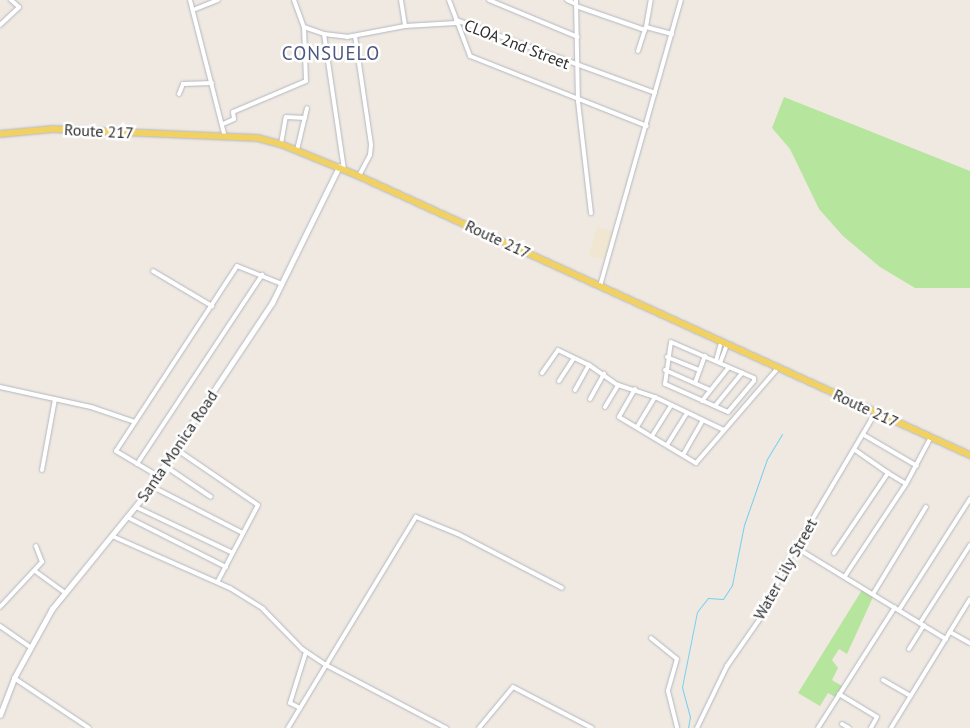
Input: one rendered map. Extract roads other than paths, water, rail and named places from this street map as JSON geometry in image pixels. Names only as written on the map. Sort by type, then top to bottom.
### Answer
[{"type":"main road","name":"Route 217","points":[[0,134],[53,129],[225,137],[281,144],[342,168],[970,455]]},
{"type":"street","points":[[0,25],[19,7],[12,0]]},
{"type":"street","points":[[190,0],[225,137]]},
{"type":"street","points":[[193,10],[218,0]]},
{"type":"street","points":[[223,124],[234,120],[233,112],[306,81],[304,26],[294,0]]},
{"type":"street","points":[[401,0],[405,26]]},
{"type":"street","points":[[449,0],[467,53],[578,101],[647,126]]},
{"type":"street","points":[[489,0],[578,36]]},
{"type":"street","points":[[568,0],[646,28],[672,34]]},
{"type":"street","points":[[638,51],[646,28],[650,0]]},
{"type":"street","points":[[600,286],[647,126],[681,0]]},
{"type":"street","points":[[576,3],[579,67],[578,101],[591,213]]},
{"type":"street","points":[[304,26],[324,34],[355,36],[405,26],[456,22]]},
{"type":"street","name":"CLOA 2nd Street","points":[[456,22],[655,94]]},
{"type":"street","points":[[324,34],[342,168]]},
{"type":"street","points":[[355,36],[371,145],[370,155],[359,176]]},
{"type":"street","points":[[178,94],[183,84],[212,83]]},
{"type":"street","points":[[297,150],[307,108]]},
{"type":"street","points":[[281,144],[286,117],[305,118]]},
{"type":"street","name":"Santa Monica Road","points":[[0,715],[14,678],[30,647],[65,593],[151,486],[282,284],[342,168]]},
{"type":"street","points":[[158,476],[116,451],[237,266],[262,274],[282,284]]},
{"type":"street","points":[[153,271],[212,306]]},
{"type":"street","points":[[137,464],[262,274]]},
{"type":"street","points":[[671,342],[718,362],[754,381],[730,411],[702,401],[664,383],[671,342]]},
{"type":"street","points":[[718,362],[724,343]]},
{"type":"street","points":[[542,373],[558,350],[589,365],[618,385],[655,397],[687,414],[724,430]]},
{"type":"street","points":[[695,383],[705,356]]},
{"type":"street","points":[[667,357],[700,370]]},
{"type":"street","points":[[559,381],[574,358]]},
{"type":"street","points":[[575,390],[589,365]]},
{"type":"street","points":[[702,401],[728,367]]},
{"type":"street","points":[[635,389],[619,417],[696,463],[778,368]]},
{"type":"street","points":[[665,370],[710,390]]},
{"type":"street","points":[[715,406],[742,373]]},
{"type":"street","points":[[590,399],[604,374]]},
{"type":"street","points":[[604,407],[618,385]]},
{"type":"street","points":[[0,387],[55,399],[135,422]]},
{"type":"street","points":[[637,427],[655,397]]},
{"type":"street","points":[[42,470],[55,399]]},
{"type":"street","points":[[652,436],[671,406]]},
{"type":"street","name":"Water Lily Street","points":[[697,728],[727,666],[766,610],[795,547],[864,435],[876,412]]},
{"type":"street","points":[[667,444],[687,414]]},
{"type":"street","points":[[683,455],[703,420]]},
{"type":"street","points":[[864,435],[917,466]]},
{"type":"street","points":[[845,576],[906,484],[931,437]]},
{"type":"street","points":[[176,449],[256,503],[258,507],[218,581]]},
{"type":"street","points":[[855,450],[906,484]]},
{"type":"street","points":[[165,466],[211,498]]},
{"type":"street","points":[[834,553],[888,472]]},
{"type":"street","points":[[151,486],[243,533]]},
{"type":"street","points":[[818,728],[970,499]]},
{"type":"street","points":[[136,507],[232,553]]},
{"type":"street","points":[[873,594],[926,507]]},
{"type":"street","points":[[127,517],[226,567]]},
{"type":"street","points":[[288,728],[416,517],[458,534],[562,588]]},
{"type":"street","points":[[112,536],[182,569],[218,581],[263,609],[306,652],[326,665],[446,728]]},
{"type":"street","points":[[909,649],[970,545]]},
{"type":"street","points":[[0,607],[43,560],[36,546]]},
{"type":"street","points":[[795,547],[946,639]]},
{"type":"street","points":[[35,570],[65,593]]},
{"type":"street","points":[[891,728],[970,599]]},
{"type":"street","points":[[0,626],[30,647]]},
{"type":"street","points":[[950,632],[970,643]]},
{"type":"street","points":[[651,638],[677,659],[668,691],[678,728]]},
{"type":"street","points":[[300,708],[290,703],[306,652]]},
{"type":"street","points":[[14,678],[89,728]]},
{"type":"street","points":[[883,680],[912,696]]},
{"type":"street","points":[[479,728],[512,687],[592,728]]},
{"type":"street","points":[[839,694],[877,717],[871,728]]},
{"type":"street","points":[[842,724],[849,728]]},
{"type":"waterway","points":[[688,728],[690,717],[682,687],[697,612],[708,598],[723,599],[732,585],[744,525],[767,459],[782,434]]},
{"type":"district","name":"CONSUELO","points":[[331,54]]}]
